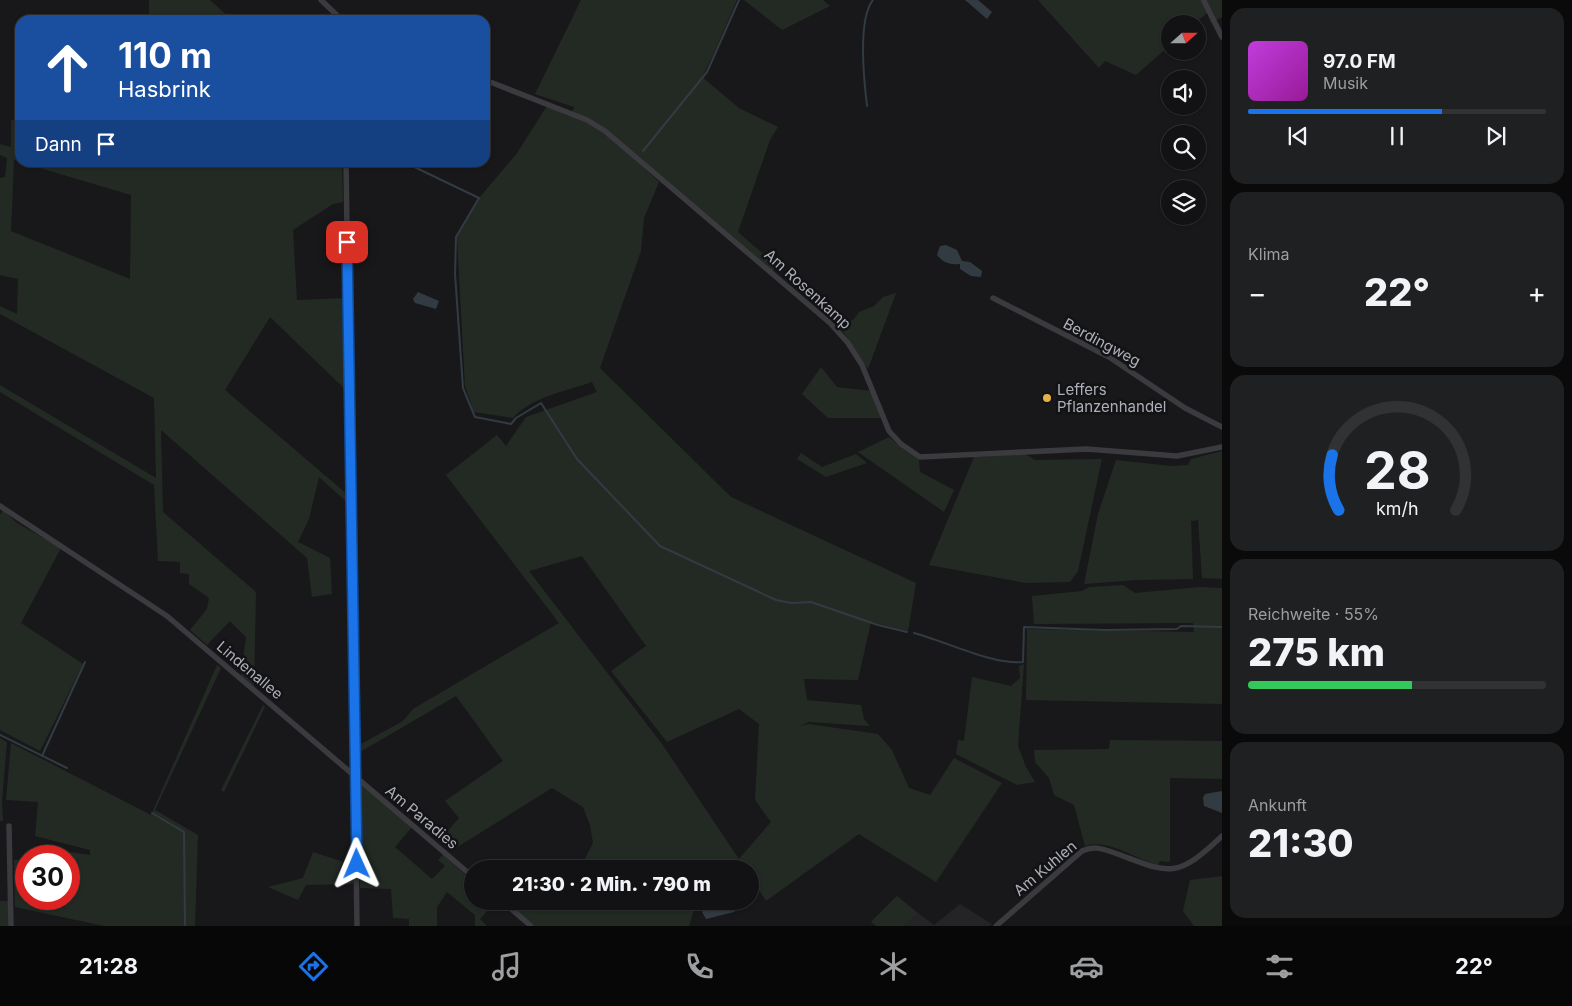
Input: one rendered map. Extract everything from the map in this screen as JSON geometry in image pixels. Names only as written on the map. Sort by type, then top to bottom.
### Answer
[{"type":"street","points":[[321,0],[337,15]]},
{"type":"street","points":[[1204,1],[1222,37]]},
{"type":"street","name":"Am Rosenkamp","points":[[490,82],[587,120],[605,131],[830,323],[848,343],[862,365],[890,431],[900,444],[913,454],[920,457],[936,457],[971,453],[1086,449],[1172,456],[1222,446]]},
{"type":"street","points":[[346,167],[358,926]]},
{"type":"street","name":"Berdingweg","points":[[993,298],[1109,357],[1185,408],[1222,427]]},
{"type":"street","name":"Lindenallee","points":[[0,506],[167,616],[356,776]]},
{"type":"street","name":"Am Paradies","points":[[356,776],[464,869]]},
{"type":"street","points":[[9,826],[12,926]]},
{"type":"street","name":"Am Kuhlen","points":[[996,926],[1082,851],[1089,848],[1103,848],[1163,870],[1181,866],[1196,859],[1222,836]]},
{"type":"street","points":[[512,910],[530,926]]},
{"type":"shaded area","points":[[149,0],[210,0],[226,15],[149,15]]},
{"type":"shaded area","points":[[581,0],[737,0],[702,77],[739,108],[778,127],[770,140],[738,232],[777,266],[773,271],[633,152],[629,154],[659,182],[644,218],[641,251],[600,368],[731,497],[916,583],[908,631],[871,622],[858,680],[804,679],[807,700],[861,705],[864,719],[870,726],[809,722],[799,726],[809,724],[878,734],[892,750],[909,788],[930,795],[954,758],[1002,783],[936,882],[859,834],[766,901],[759,890],[759,860],[584,860],[593,843],[590,825],[583,807],[552,788],[451,851],[439,841],[459,818],[445,801],[503,761],[456,696],[360,752],[359,745],[403,721],[413,709],[559,623],[446,475],[497,435],[506,446],[526,417],[597,392],[592,382],[539,400],[529,405],[513,418],[474,412],[465,386],[457,237],[480,197],[517,153],[547,106],[571,114],[574,107],[535,94]],"holes":[[[582,556],[646,646],[611,671],[667,742],[739,709],[759,724],[755,800],[771,822],[739,859],[662,744],[529,571]]]},
{"type":"shaded area","points":[[744,0],[823,0],[830,6],[782,30]]},
{"type":"shaded area","points":[[965,0],[978,0],[992,12],[987,19]]},
{"type":"shaded area","points":[[1038,0],[1222,0],[1222,17],[1211,23],[1207,13],[1205,15],[1161,15],[1161,53],[1136,75],[1105,61],[1099,68]]},
{"type":"shaded area","points":[[11,120],[15,120],[15,160],[11,231],[130,279],[131,195],[36,167],[342,167],[343,202],[333,204],[293,230],[297,300],[345,298],[348,392],[270,317],[225,390],[348,495],[349,504],[319,477],[309,519],[298,542],[330,558],[332,594],[312,597],[307,558],[161,430],[163,512],[256,592],[254,686],[241,676],[246,637],[230,621],[207,645],[190,630],[207,609],[209,598],[189,584],[189,574],[180,573],[180,562],[158,561],[154,485],[0,392],[0,385],[156,478],[154,398],[0,314],[0,306],[17,314],[18,279],[0,275],[0,178],[5,177],[7,158],[0,155],[0,144],[11,147]]},
{"type":"shaded area","points":[[946,245],[957,250],[962,261],[970,262],[982,271],[981,277],[971,276],[960,269],[960,264],[947,263],[939,258],[937,255],[940,246]]},
{"type":"shaded area","points":[[418,292],[439,301],[436,309],[415,303],[413,299]]},
{"type":"shaded area","points":[[896,293],[868,369],[840,327],[854,319],[859,312],[874,306],[883,297]]},
{"type":"shaded area","points":[[821,367],[837,387],[871,391],[881,418],[828,418],[802,394]]},
{"type":"shaded area","points":[[889,437],[919,459],[920,472],[954,490],[944,512],[858,452]]},
{"type":"shaded area","points":[[1222,451],[1222,579],[1202,578],[1198,520],[1191,521],[1193,579],[1137,580],[1084,584],[1098,514],[1116,460],[1171,466],[1188,465],[1191,459]]},
{"type":"shaded area","points":[[801,453],[822,467],[856,454],[867,463],[826,477],[797,459]]},
{"type":"shaded area","points":[[1025,454],[1035,460],[1102,459],[1078,571],[1070,582],[1026,583],[929,565],[974,457]]},
{"type":"shaded area","points":[[3,510],[17,523],[61,548],[21,623],[83,664],[40,751],[0,730],[0,515]]},
{"type":"shaded area","points":[[1123,585],[1135,593],[1200,587],[1222,588],[1222,704],[1026,700],[1027,629],[1194,632],[1193,623],[1034,624],[1032,596],[1082,591],[1089,587]]},
{"type":"shaded area","points":[[1024,664],[1018,746],[1026,767],[1035,782],[1017,785],[956,754],[958,740],[964,741],[972,677],[1011,686],[1020,678],[1019,666]]},
{"type":"shaded area","points":[[217,665],[221,668],[155,810],[198,835],[195,926],[104,926],[29,910],[80,910],[80,853],[90,855],[90,850],[80,847],[80,845],[70,845],[35,836],[38,802],[6,800],[11,743],[151,815]]},
{"type":"shaded area","points":[[263,705],[265,707],[224,792],[221,790]]},
{"type":"shaded area","points":[[0,738],[7,742],[2,801],[3,821],[0,821]]},
{"type":"shaded area","points":[[1110,740],[1222,741],[1222,779],[1170,778],[1170,862],[1160,861],[1158,865],[1112,847],[1094,844],[1085,846],[1074,805],[1054,795],[1049,778],[1035,762],[1034,750],[1109,749]]},
{"type":"shaded area","points":[[358,781],[412,827],[395,847],[432,879],[445,866],[438,860],[443,854],[464,874],[464,906],[447,892],[437,907],[437,926],[409,926],[409,919],[393,918],[391,889],[360,888]]},
{"type":"shaded area","points":[[1222,791],[1222,813],[1204,806],[1203,798],[1205,794]]},
{"type":"shaded area","points":[[313,852],[353,865],[354,884],[306,885],[298,900],[268,887],[303,878]]},
{"type":"shaded area","points":[[14,860],[15,860],[15,907]]},
{"type":"shaded area","points":[[1222,876],[1222,926],[1194,926],[1183,911],[1190,880]]},
{"type":"shaded area","points":[[897,896],[918,913],[904,926],[876,926],[871,922]]},
{"type":"shaded area","points":[[0,901],[9,901],[9,926],[0,926]]},
{"type":"shaded area","points":[[960,904],[992,924],[989,926],[904,926],[918,913],[934,925]]},
{"type":"shaded area","points":[[469,910],[488,910],[480,919],[487,926],[475,926],[475,915]]},
{"type":"shaded area","points":[[516,910],[694,910],[689,926],[535,926]]},
{"type":"shaded area","points":[[703,910],[737,910],[706,919]]},
{"type":"waterway","points":[[643,151],[707,72],[739,0]]},
{"type":"waterway","points":[[867,106],[863,67],[863,36],[868,9],[873,0]]},
{"type":"waterway","points":[[414,167],[479,198],[456,237],[455,274],[463,388],[475,417],[511,424],[516,418],[541,403],[577,459],[660,546],[776,600],[791,603],[811,602],[878,625],[907,632]]},
{"type":"waterway","points":[[914,633],[997,660],[1023,662],[1024,627],[1104,630],[1177,629],[1181,626],[1222,627]]},
{"type":"waterway","points":[[42,756],[85,662]]},
{"type":"waterway","points":[[0,735],[67,768]]},
{"type":"waterway","points":[[152,813],[184,832],[185,926]]},
{"type":"place","name":"Leffers Pflanzenhandel","points":[[1047,398]]},
{"type":"route","points":[[347,242],[357,864]]}]
